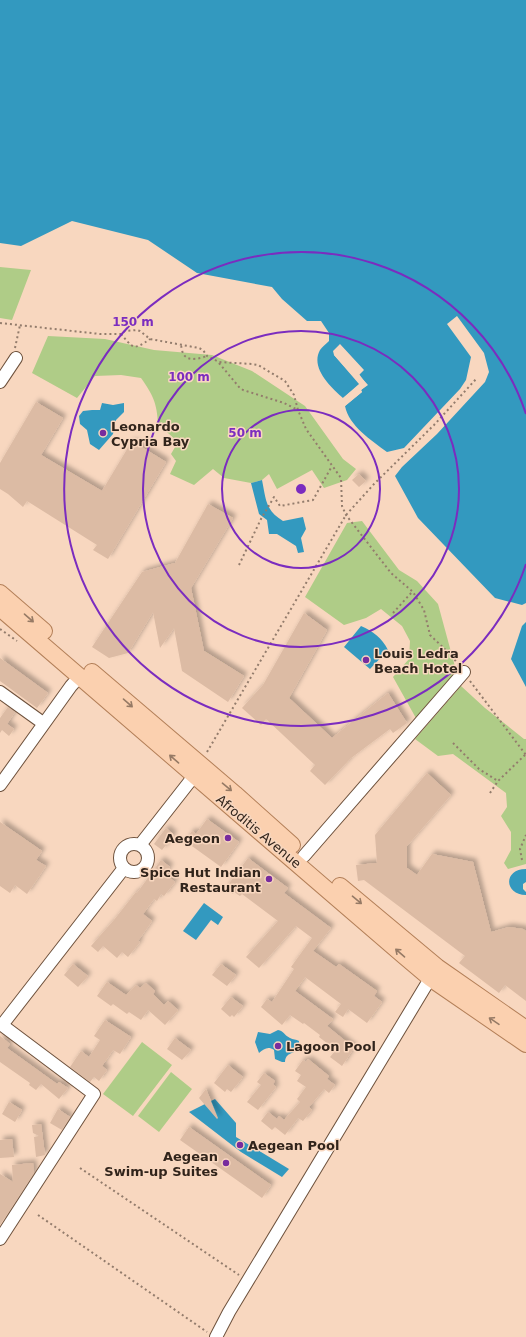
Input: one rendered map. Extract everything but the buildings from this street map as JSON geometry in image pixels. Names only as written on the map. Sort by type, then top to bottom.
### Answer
[{"type":"main road","name":"Afroditis Avenue","points":[[0,593],[197,770],[434,972],[526,1044]]},
{"type":"main road","name":"Afroditis Avenue","points":[[0,608],[80,676],[197,770],[235,794],[434,972],[526,1029]]},
{"type":"street","points":[[0,382],[16,358]]},
{"type":"street","points":[[304,856],[464,672]]},
{"type":"street","points":[[1,782],[71,686],[80,676]]},
{"type":"street","points":[[0,692],[44,723]]},
{"type":"street","points":[[140,845],[197,770]]},
{"type":"street","points":[[131,844],[140,845],[146,850],[148,854],[146,866],[135,872],[124,868],[120,860],[121,852],[127,846],[131,844]]},
{"type":"street","points":[[0,1239],[94,1094],[3,1021],[124,868]]},
{"type":"street","points":[[212,1335],[248,1281],[434,972]]},
{"type":"path","points":[[0,323],[100,334],[121,334],[125,331],[137,330],[150,339],[181,346],[199,348],[203,350],[207,356],[219,362],[258,365],[285,381],[294,395],[298,410],[306,429],[341,478],[342,506],[346,515],[391,573],[413,592],[424,610],[430,635],[451,654],[526,754],[498,781],[490,793]]},
{"type":"path","points":[[16,358],[15,346],[20,325]]},
{"type":"path","points":[[121,334],[131,346],[134,347],[139,346],[150,339]]},
{"type":"path","points":[[181,346],[184,355],[188,358],[207,356]]},
{"type":"path","points":[[219,362],[243,390],[284,403],[298,410]]},
{"type":"path","points":[[197,770],[346,515],[374,484],[434,425],[477,378]]},
{"type":"path","points":[[238,565],[274,497],[280,506],[313,500],[332,466]]},
{"type":"path","points":[[393,613],[413,592]]},
{"type":"path","points":[[453,743],[479,769],[498,781]]},
{"type":"path","points":[[522,860],[520,849],[526,835]]},
{"type":"path","points":[[80,1168],[248,1281]]},
{"type":"path","points":[[38,1215],[212,1335]]},
{"type":"green space","points":[[0,267],[31,270],[12,320],[0,318]]},
{"type":"green space","points":[[48,336],[105,339],[154,350],[212,355],[252,371],[305,406],[343,459],[356,469],[347,480],[324,488],[312,470],[277,489],[269,474],[262,480],[251,483],[224,478],[213,469],[194,485],[170,474],[176,461],[171,454],[178,442],[158,424],[157,410],[154,400],[149,389],[141,378],[121,375],[95,376],[77,398],[32,373]]},
{"type":"green space","points":[[362,521],[399,570],[417,581],[438,604],[457,674],[417,720],[393,677],[409,659],[410,641],[402,626],[381,609],[366,618],[344,625],[305,597],[347,523]]},
{"type":"green space","points":[[461,686],[485,708],[524,739],[526,739],[526,864],[508,869],[504,863],[511,850],[511,832],[501,816],[507,807],[506,793],[453,754],[438,756],[415,739]]},
{"type":"green space","points":[[142,1042],[172,1065],[133,1116],[103,1094]]},
{"type":"green space","points":[[171,1072],[192,1089],[159,1132],[138,1116]]},
{"type":"water","points":[[0,0],[526,0],[526,603],[522,605],[495,598],[418,518],[395,476],[402,467],[437,434],[485,382],[489,372],[484,353],[457,316],[447,324],[471,357],[466,380],[460,389],[404,448],[387,452],[362,432],[347,413],[345,406],[362,392],[361,390],[367,385],[359,374],[363,370],[340,345],[334,351],[334,355],[360,384],[343,398],[323,377],[318,364],[320,350],[329,341],[329,333],[321,321],[307,321],[282,299],[272,287],[197,273],[148,240],[72,221],[21,246],[0,243]]},
{"type":"water","points":[[102,403],[113,405],[124,403],[124,412],[116,420],[113,434],[99,450],[90,444],[87,430],[80,424],[79,416],[83,411],[100,410]]},
{"type":"water","points":[[262,480],[267,504],[277,517],[283,521],[303,517],[306,529],[301,538],[304,552],[298,553],[296,546],[277,534],[269,534],[267,520],[259,514],[251,483]]},
{"type":"water","points":[[526,622],[526,687],[511,659],[522,626]]},
{"type":"water","points":[[361,626],[377,635],[388,650],[370,669],[344,647]]},
{"type":"water","points":[[526,869],[526,882],[523,884],[523,889],[526,892],[526,895],[513,891],[509,882],[513,873],[518,870]]},
{"type":"water","points":[[204,903],[223,917],[218,925],[211,920],[196,940],[183,931]]},
{"type":"water","name":"Lagoon Pool","points":[[278,1030],[282,1031],[291,1039],[299,1041],[299,1046],[297,1049],[288,1055],[285,1062],[275,1059],[274,1050],[270,1048],[266,1048],[259,1053],[255,1042],[258,1032],[270,1034]]},
{"type":"water","name":"Aegean Pool","points":[[215,1099],[236,1123],[236,1137],[289,1169],[282,1177],[241,1152],[189,1112]]},
{"type":"pier","points":[[340,344],[364,370],[359,375],[368,385],[345,406],[345,403],[365,385],[357,375],[361,370],[340,347],[336,351],[336,354],[362,384],[344,400],[343,398],[359,384],[334,355],[333,351]]},
{"type":"place","name":"Leonardo Cypria Bay","points":[[103,433]]},
{"type":"place","name":"Louis Ledra Beach Hotel","points":[[366,660]]},
{"type":"place","name":"Aegeon","points":[[228,838]]},
{"type":"place","name":"Spice Hut Indian Restaurant","points":[[269,879]]},
{"type":"place","name":"Lagoon Pool","points":[[278,1046]]},
{"type":"place","name":"Aegean Pool","points":[[240,1145]]},
{"type":"place","name":"Aegean Swim-up Suites","points":[[226,1163]]}]
